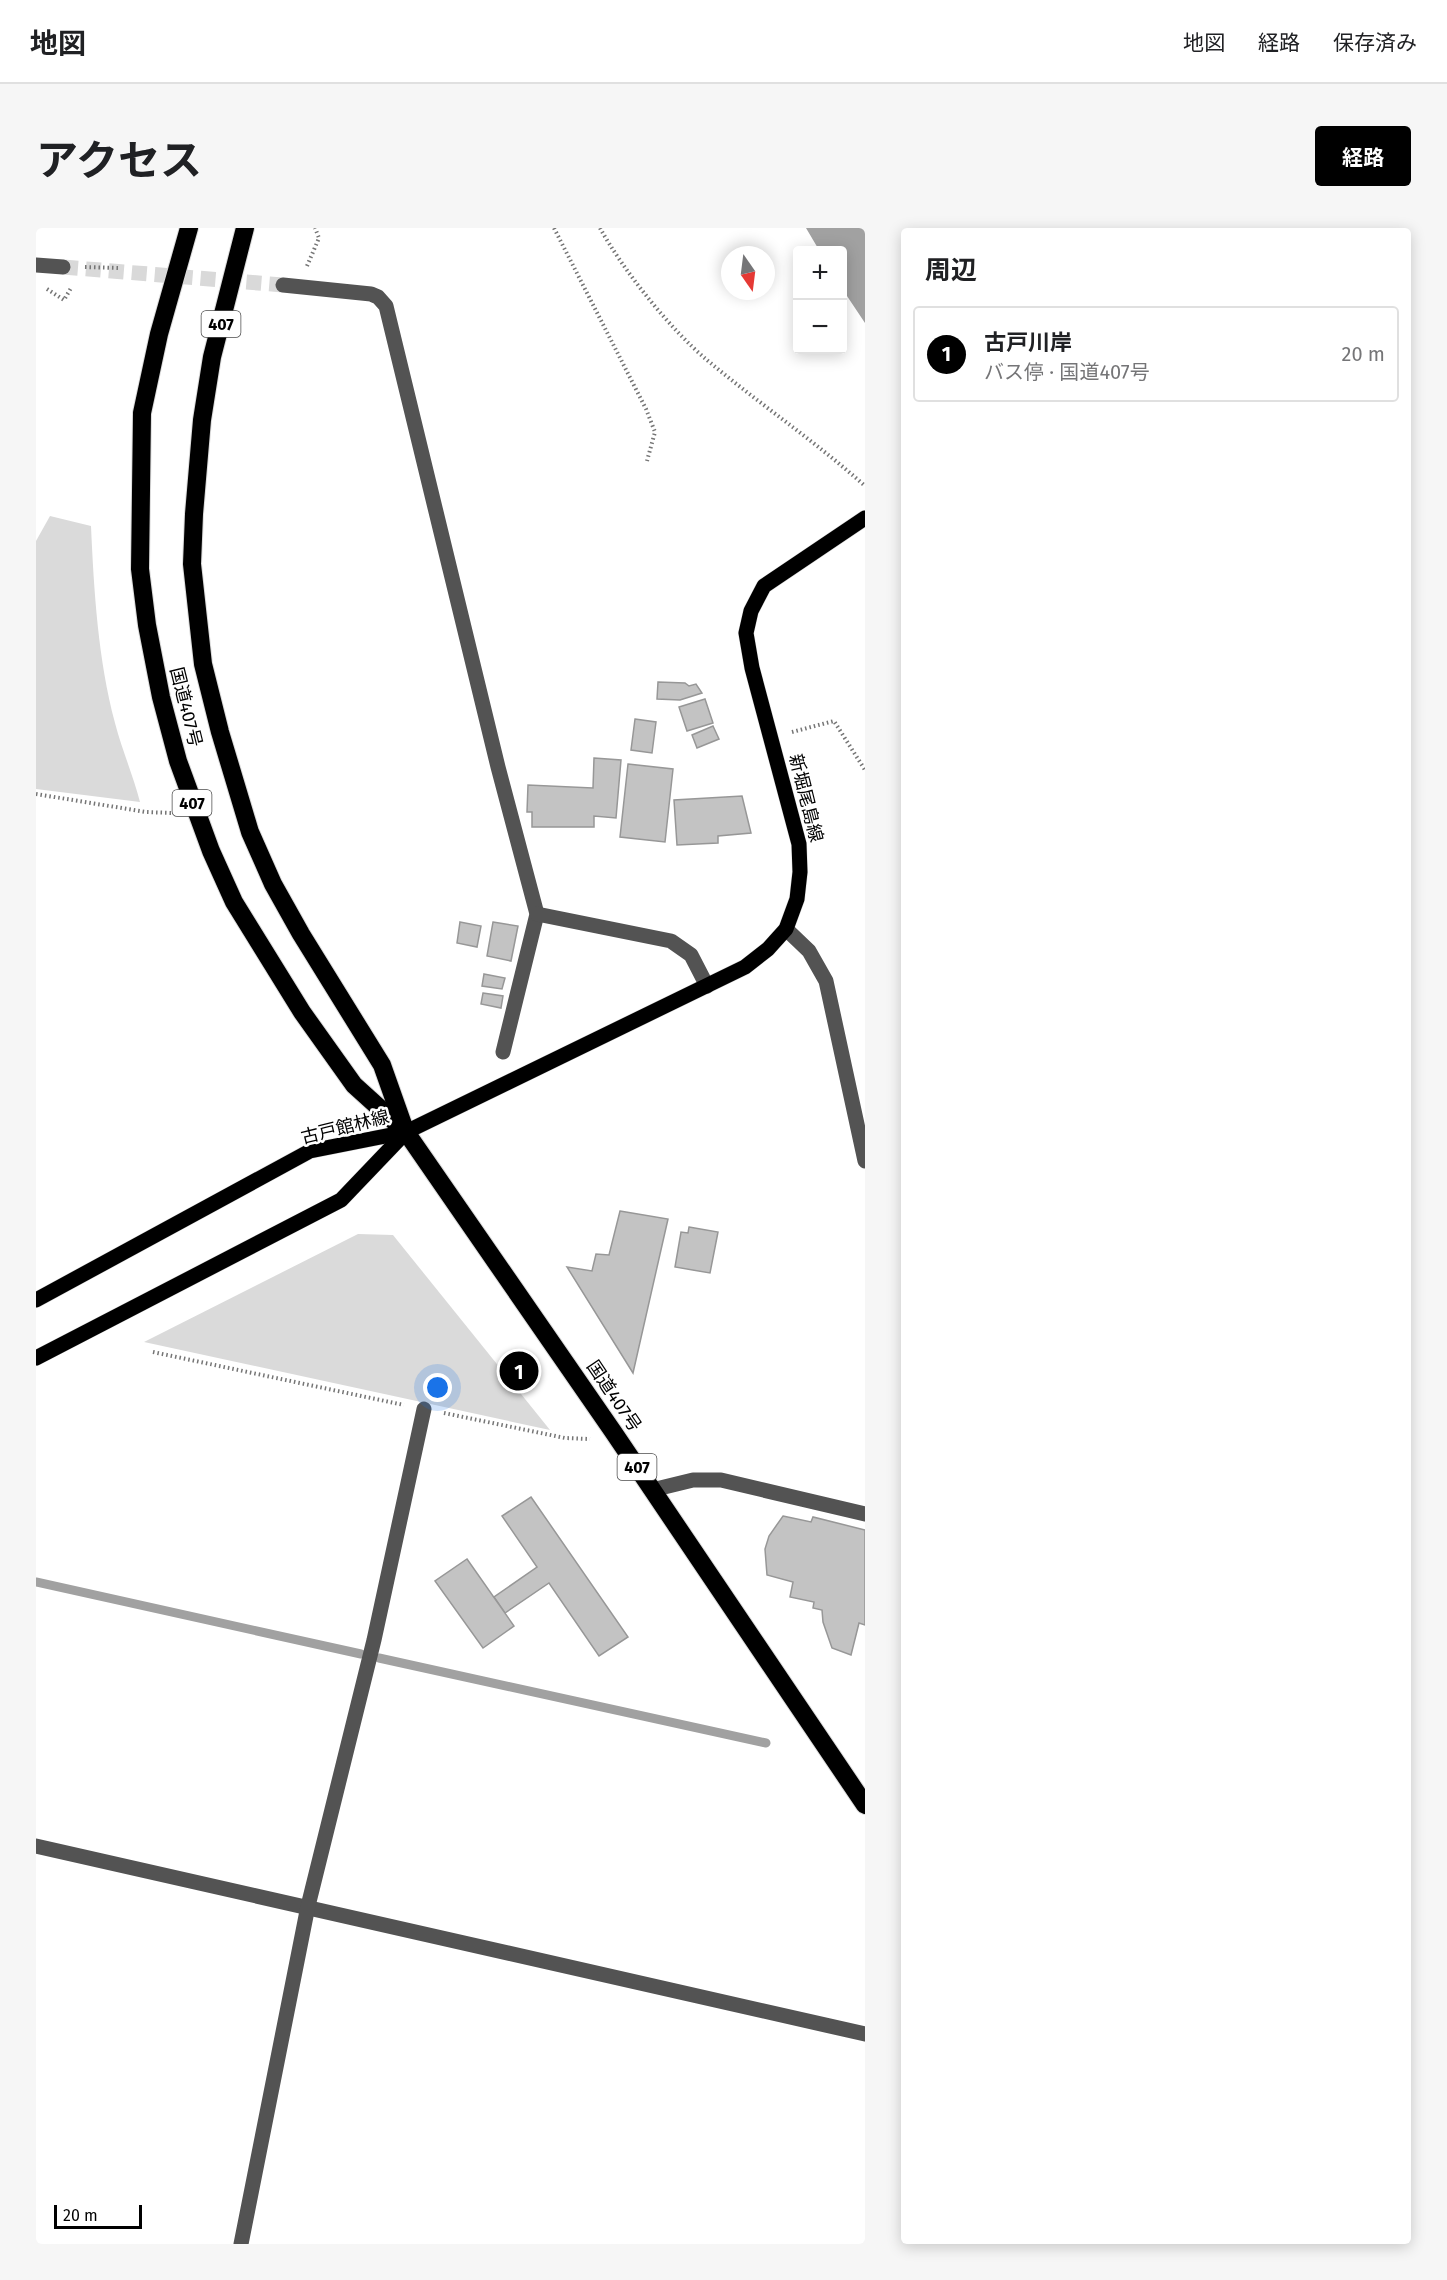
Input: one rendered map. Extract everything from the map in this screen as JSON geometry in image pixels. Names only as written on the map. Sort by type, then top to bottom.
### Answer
[{"type":"highway","name":"国道407号","points":[[189,228],[159,334],[142,413],[140,569],[147,625],[161,697],[195,813],[234,902],[302,1012],[354,1085],[406,1132],[614,1433],[865,1805]]},
{"type":"highway","name":"国道407号","points":[[245,228],[212,357],[202,420],[192,564],[203,664],[223,743],[250,832],[273,884],[301,934],[382,1065],[406,1132]]},
{"type":"main road","name":"新堀尾島線","points":[[406,1132],[745,967],[768,949],[786,928],[797,899],[799,844],[752,668],[747,633],[751,611],[764,586],[865,518]]},
{"type":"main road","name":"古戸館林線","points":[[36,1300],[310,1151],[406,1132]]},
{"type":"main road","name":"古戸館林線","points":[[36,1358],[341,1200],[406,1132]]},
{"type":"street","points":[[36,265],[63,267]]},
{"type":"street","points":[[283,285],[370,294],[378,297],[386,306],[475,676],[537,914],[503,1052]]},
{"type":"street","points":[[537,914],[671,941],[691,955],[707,986]]},
{"type":"street","points":[[786,928],[809,951],[826,981],[865,1161]]},
{"type":"street","points":[[241,2244],[308,1906],[374,1640],[424,1409]]},
{"type":"street","points":[[652,1490],[693,1480],[721,1480],[865,1514]]},
{"type":"street","points":[[36,1846],[865,2034]]},
{"type":"path","points":[[308,263],[319,238],[315,228]]},
{"type":"path","points":[[554,228],[646,409],[655,432],[647,461]]},
{"type":"path","points":[[600,228],[611,248],[670,323],[705,358],[865,486]]},
{"type":"path","points":[[796,731],[834,721],[865,770]]},
{"type":"path","points":[[36,794],[146,812],[195,813]]},
{"type":"path","points":[[153,1352],[565,1438],[592,1439],[614,1433]]},
{"type":"shaded area","points":[[806,228],[865,228],[865,323],[847,296],[847,246],[817,246]]},
{"type":"shaded area","points":[[50,516],[91,526],[95,600],[104,674],[115,723],[140,802],[36,789],[36,541]]},
{"type":"shaded area","points":[[358,1234],[393,1235],[550,1430],[144,1342]]},
{"type":"building","points":[[658,682],[685,683],[689,686],[696,684],[702,693],[680,700],[657,699]]},
{"type":"building","points":[[705,699],[713,723],[687,731],[679,707]]},
{"type":"building","points":[[635,719],[656,722],[652,753],[631,750]]},
{"type":"building","points":[[713,726],[719,739],[697,748],[692,735]]},
{"type":"building","points":[[594,758],[621,760],[616,818],[594,816],[594,827],[532,827],[532,812],[527,812],[528,785],[593,788]]},
{"type":"building","points":[[628,764],[673,769],[665,842],[620,837]]},
{"type":"building","points":[[742,796],[751,833],[718,836],[718,843],[677,845],[674,800]]},
{"type":"building","points":[[460,922],[481,926],[477,947],[457,943]]},
{"type":"building","points":[[493,922],[518,926],[511,961],[487,956]]},
{"type":"building","points":[[484,974],[505,978],[502,989],[482,986]]},
{"type":"building","points":[[483,993],[503,996],[501,1008],[481,1004]]},
{"type":"building","points":[[620,1211],[668,1219],[633,1373],[567,1267],[592,1271],[596,1254],[609,1255]]},
{"type":"building","points":[[689,1227],[718,1232],[710,1273],[675,1267],[681,1232],[688,1233]]},
{"type":"building","points":[[531,1497],[628,1637],[599,1656],[549,1583],[505,1613],[494,1597],[537,1567],[502,1516]]},
{"type":"building","points":[[783,1516],[811,1522],[813,1517],[865,1530],[865,1625],[859,1623],[851,1655],[832,1648],[823,1622],[822,1610],[813,1608],[814,1602],[790,1597],[793,1582],[767,1575],[765,1549],[769,1536]]},
{"type":"building","points":[[467,1559],[514,1626],[483,1648],[435,1581]]},
{"type":"waterway","points":[[36,1582],[361,1654]]},
{"type":"waterway","points":[[379,1658],[766,1743]]},
{"type":"tunnel","points":[[63,267],[283,285]]},
{"type":"place","name":"古戸川岸","points":[[519,1371]]}]
